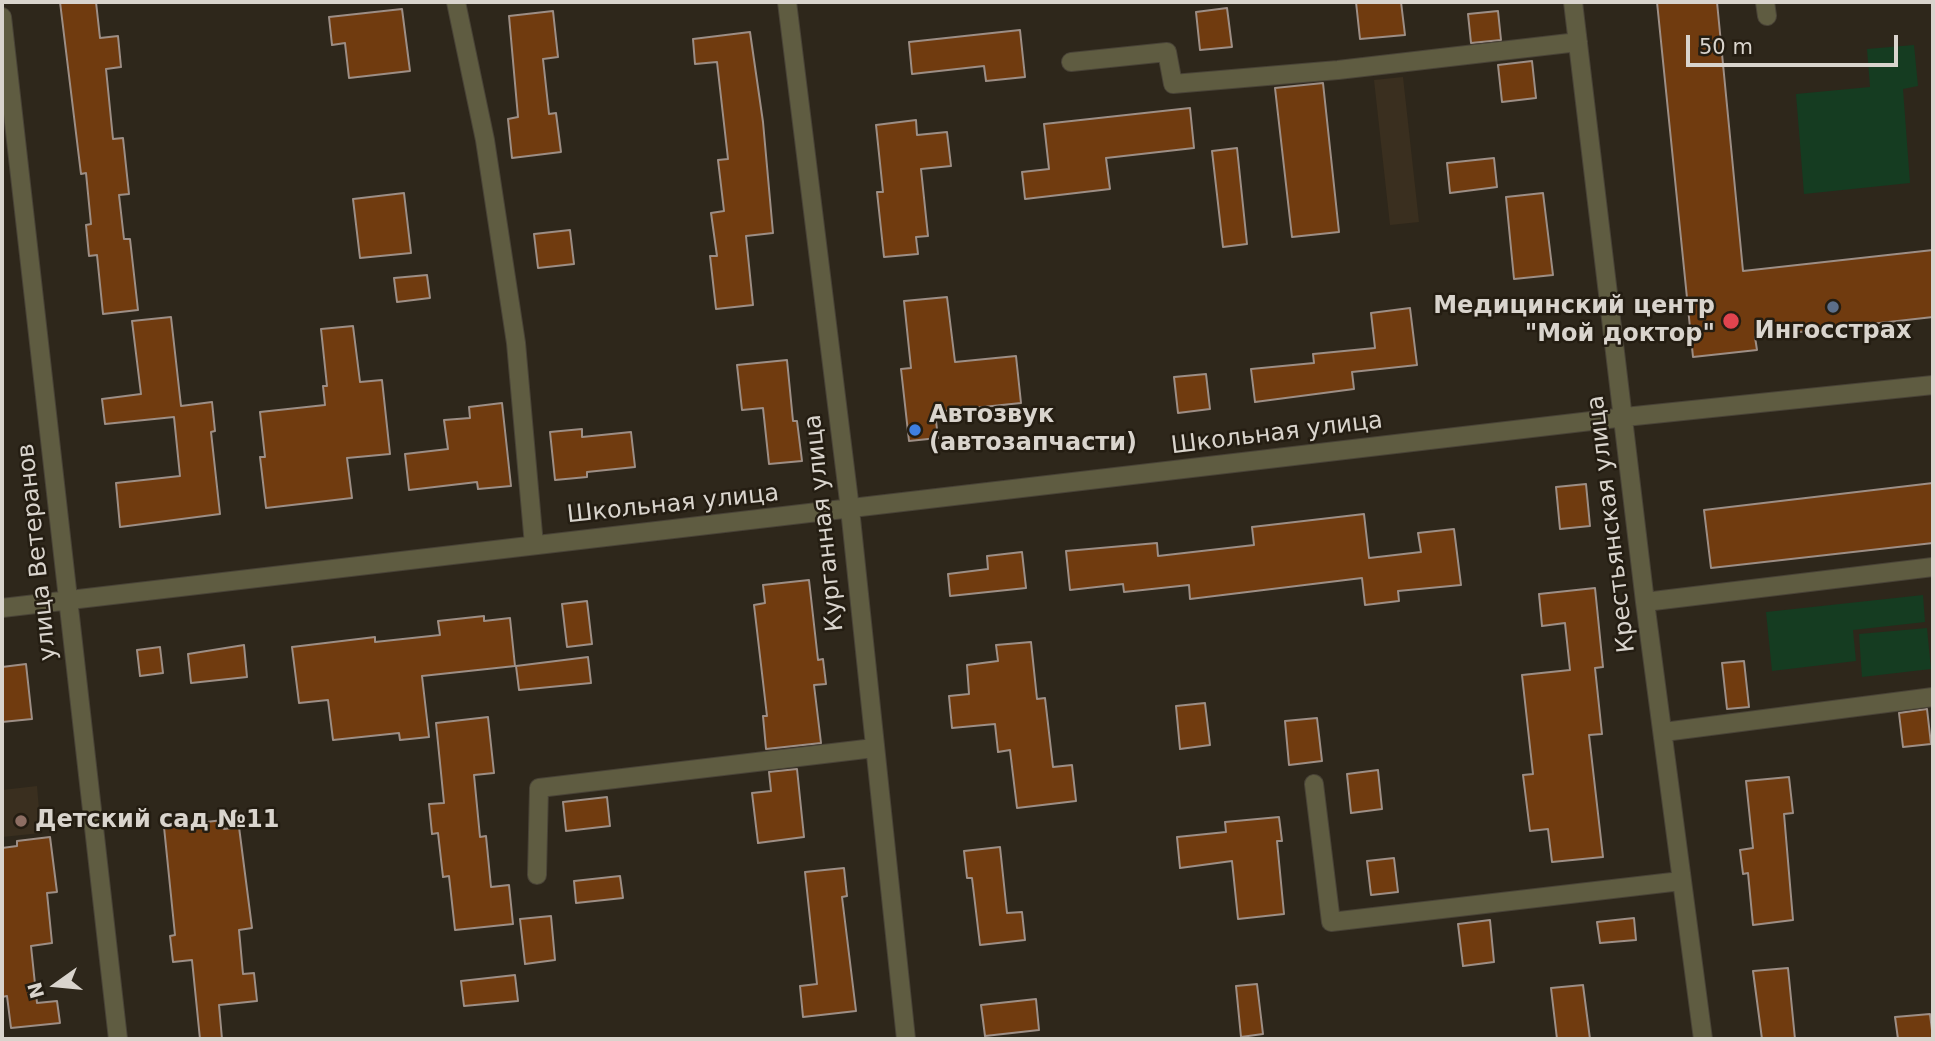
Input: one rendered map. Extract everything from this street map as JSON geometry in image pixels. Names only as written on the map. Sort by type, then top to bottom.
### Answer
[{"type":"street","points":[[456,2],[485,140],[516,343],[534,545]]},
{"type":"street","name":"Курганная улица","points":[[787,2],[850,509],[906,1039]]},
{"type":"street","name":"Крестьянская улица","points":[[1573,2],[1625,417],[1645,602],[1703,1039]]},
{"type":"street","name":"улица Ветеранов","points":[[2,17],[118,1039]]},
{"type":"street","points":[[1071,62],[1167,52],[1173,84],[1338,70],[1578,42]]},
{"type":"street","name":"Школьная улица","points":[[2,608],[1625,417],[1933,385]]},
{"type":"street","points":[[1645,602],[1933,567]]},
{"type":"street","points":[[1664,732],[1933,697]]},
{"type":"street","points":[[537,875],[539,788],[874,748]]},
{"type":"street","points":[[1314,784],[1331,922],[1681,881]]},
{"type":"shaded area","points":[[1403,77],[1419,222],[1390,225],[1374,80]]},
{"type":"shaded area","name":"Детский сад №11","points":[[37,786],[41,833],[2,837],[2,790]]},
{"type":"green space","points":[[1914,45],[1918,86],[1903,89],[1910,183],[1804,194],[1796,94],[1870,87],[1867,49]]},
{"type":"green space","points":[[1923,595],[1925,622],[1853,630],[1856,661],[1772,671],[1766,612]]},
{"type":"green space","points":[[1927,628],[1931,669],[1862,677],[1859,634]]},
{"type":"building","points":[[60,2],[96,2],[100,38],[118,36],[121,67],[106,69],[113,139],[123,138],[129,194],[119,195],[124,239],[130,239],[138,310],[103,314],[97,255],[89,256],[86,225],[91,224],[86,173],[81,174]]},
{"type":"building","points":[[1356,2],[1401,2],[1405,35],[1360,39]]},
{"type":"building","points":[[1657,2],[1717,2],[1743,271],[1933,250],[1933,317],[1755,337],[1757,350],[1693,357]]},
{"type":"building","points":[[1227,8],[1232,47],[1200,50],[1196,12]]},
{"type":"building","points":[[402,9],[410,71],[349,78],[345,43],[332,45],[329,17]]},
{"type":"building","points":[[553,11],[558,57],[543,59],[549,114],[556,113],[561,152],[512,158],[508,119],[518,117],[509,16]]},
{"type":"building","points":[[1498,11],[1501,40],[1471,43],[1468,14]]},
{"type":"building","points":[[1020,30],[1025,77],[986,81],[984,66],[912,74],[909,42]]},
{"type":"building","points":[[750,32],[763,122],[773,233],[746,236],[753,305],[716,309],[710,256],[717,256],[711,213],[724,211],[718,160],[728,159],[717,62],[695,64],[693,39]]},
{"type":"building","points":[[1532,61],[1536,98],[1502,102],[1498,65]]},
{"type":"building","points":[[1323,83],[1339,232],[1292,237],[1275,88]]},
{"type":"building","points":[[1190,108],[1194,148],[1106,158],[1110,189],[1025,199],[1022,172],[1049,169],[1044,124]]},
{"type":"building","points":[[916,120],[917,135],[947,132],[951,166],[921,169],[928,236],[916,237],[918,254],[884,257],[877,192],[883,192],[876,125]]},
{"type":"building","points":[[1237,148],[1247,244],[1223,247],[1212,151]]},
{"type":"building","points":[[1494,158],[1497,187],[1450,193],[1447,163]]},
{"type":"building","points":[[404,193],[411,253],[360,258],[353,199]]},
{"type":"building","points":[[1543,193],[1553,275],[1514,279],[1506,197]]},
{"type":"building","points":[[570,230],[574,264],[538,268],[534,234]]},
{"type":"building","points":[[427,275],[430,298],[397,302],[394,278]]},
{"type":"building","points":[[947,297],[955,362],[1016,356],[1021,403],[935,412],[938,438],[909,441],[901,369],[911,368],[904,301]]},
{"type":"building","points":[[1410,308],[1417,365],[1352,372],[1354,389],[1255,402],[1251,369],[1314,363],[1313,354],[1375,348],[1371,313]]},
{"type":"building","points":[[171,317],[181,406],[212,402],[215,431],[211,432],[220,514],[120,527],[116,483],[180,476],[174,417],[105,424],[102,399],[141,394],[132,321]]},
{"type":"building","points":[[353,326],[360,382],[382,380],[390,454],[347,458],[352,498],[266,508],[260,457],[265,457],[260,412],[325,405],[323,386],[327,386],[321,329]]},
{"type":"building","points":[[787,360],[793,421],[797,421],[802,461],[769,464],[763,408],[742,410],[737,365]]},
{"type":"building","points":[[1206,374],[1210,409],[1178,413],[1174,377]]},
{"type":"building","points":[[502,403],[511,486],[478,489],[477,482],[409,490],[405,454],[448,449],[444,420],[470,418],[469,407]]},
{"type":"building","points":[[582,429],[582,437],[631,432],[635,467],[587,472],[587,477],[555,480],[550,432]]},
{"type":"building","points":[[1933,483],[1933,543],[1711,568],[1704,510]]},
{"type":"building","points":[[1586,484],[1590,526],[1560,529],[1556,487]]},
{"type":"building","points":[[1364,514],[1369,558],[1421,552],[1418,533],[1454,529],[1461,585],[1398,591],[1399,601],[1365,605],[1362,578],[1190,599],[1189,585],[1124,592],[1123,584],[1070,590],[1066,551],[1157,543],[1158,556],[1254,545],[1252,527]]},
{"type":"building","points":[[1022,552],[1026,588],[950,596],[948,574],[988,569],[987,556]]},
{"type":"building","points":[[809,580],[818,660],[823,659],[826,684],[814,685],[821,743],[766,749],[763,716],[767,716],[754,605],[765,603],[763,585]]},
{"type":"building","points":[[1595,588],[1603,667],[1595,668],[1602,734],[1589,735],[1603,857],[1552,862],[1548,829],[1530,831],[1523,775],[1533,774],[1522,675],[1570,670],[1565,623],[1542,626],[1539,594]]},
{"type":"building","points":[[587,601],[592,644],[567,647],[562,604]]},
{"type":"building","points":[[484,616],[484,621],[510,618],[515,666],[422,676],[429,737],[400,740],[399,733],[333,740],[328,700],[299,703],[292,647],[375,637],[375,642],[440,635],[438,621]]},
{"type":"building","points":[[1031,642],[1037,699],[1045,698],[1053,767],[1072,765],[1076,801],[1017,808],[1010,750],[998,752],[995,724],[952,728],[949,696],[969,694],[967,665],[998,661],[996,645]]},
{"type":"building","points":[[244,645],[247,677],[191,683],[188,654]]},
{"type":"building","points":[[160,647],[163,673],[140,676],[137,650]]},
{"type":"building","points":[[588,657],[591,683],[519,690],[516,666]]},
{"type":"building","points":[[1744,661],[1749,707],[1727,709],[1722,663]]},
{"type":"building","points":[[26,664],[32,719],[2,722],[2,667]]},
{"type":"building","points":[[1205,703],[1210,745],[1180,749],[1176,706]]},
{"type":"building","points":[[1927,709],[1931,744],[1903,747],[1899,713]]},
{"type":"building","points":[[488,717],[494,773],[474,775],[480,837],[486,836],[491,887],[509,885],[513,924],[455,930],[449,876],[443,877],[438,833],[432,834],[429,804],[444,803],[436,723]]},
{"type":"building","points":[[1317,718],[1322,761],[1289,765],[1285,721]]},
{"type":"building","points":[[797,769],[804,837],[758,843],[752,793],[771,791],[769,772]]},
{"type":"building","points":[[1378,770],[1382,809],[1351,813],[1347,774]]},
{"type":"building","points":[[1789,777],[1793,813],[1784,814],[1793,920],[1753,925],[1748,873],[1743,874],[1740,850],[1753,848],[1746,781]]},
{"type":"building","points":[[607,797],[610,826],[566,831],[563,802]]},
{"type":"building","points":[[1279,817],[1282,841],[1277,841],[1284,914],[1238,919],[1232,861],[1180,868],[1177,837],[1226,832],[1225,822]]},
{"type":"building","points":[[223,820],[224,829],[239,827],[252,928],[239,930],[243,974],[254,973],[257,1001],[219,1005],[222,1039],[200,1039],[192,960],[173,962],[170,936],[175,935],[164,827]]},
{"type":"building","points":[[50,837],[57,892],[47,893],[52,943],[31,946],[37,1003],[57,1001],[60,1023],[11,1028],[7,996],[2,997],[2,848],[17,846],[17,841]]},
{"type":"building","points":[[1000,847],[1007,913],[1022,912],[1025,940],[980,945],[972,878],[967,878],[964,851]]},
{"type":"building","points":[[1394,858],[1398,892],[1371,895],[1367,861]]},
{"type":"building","points":[[844,868],[847,896],[842,897],[856,1011],[803,1017],[800,986],[817,984],[805,872]]},
{"type":"building","points":[[620,876],[623,898],[576,903],[574,881]]},
{"type":"building","points":[[551,916],[555,960],[525,964],[520,919]]},
{"type":"building","points":[[1634,918],[1636,940],[1600,943],[1597,922]]},
{"type":"building","points":[[1490,920],[1494,962],[1463,966],[1458,924]]},
{"type":"building","points":[[1788,968],[1795,1039],[1762,1039],[1753,971]]},
{"type":"building","points":[[515,975],[518,1001],[464,1006],[461,981]]},
{"type":"building","points":[[1257,984],[1263,1034],[1241,1037],[1236,986]]},
{"type":"building","points":[[1583,985],[1590,1039],[1557,1039],[1551,988]]},
{"type":"building","points":[[1036,999],[1039,1030],[985,1036],[981,1005]]},
{"type":"building","points":[[1930,1014],[1933,1039],[1898,1039],[1895,1017]]},
{"type":"place","name":"Ингосстрах","points":[[1833,307]]},
{"type":"place","name":"Медицинский центр \"Мой доктор\"","points":[[1731,321]]},
{"type":"place","name":"Автозвук (автозапчасти)","points":[[915,430]]},
{"type":"place","name":"Детский сад №11","points":[[21,821]]}]
